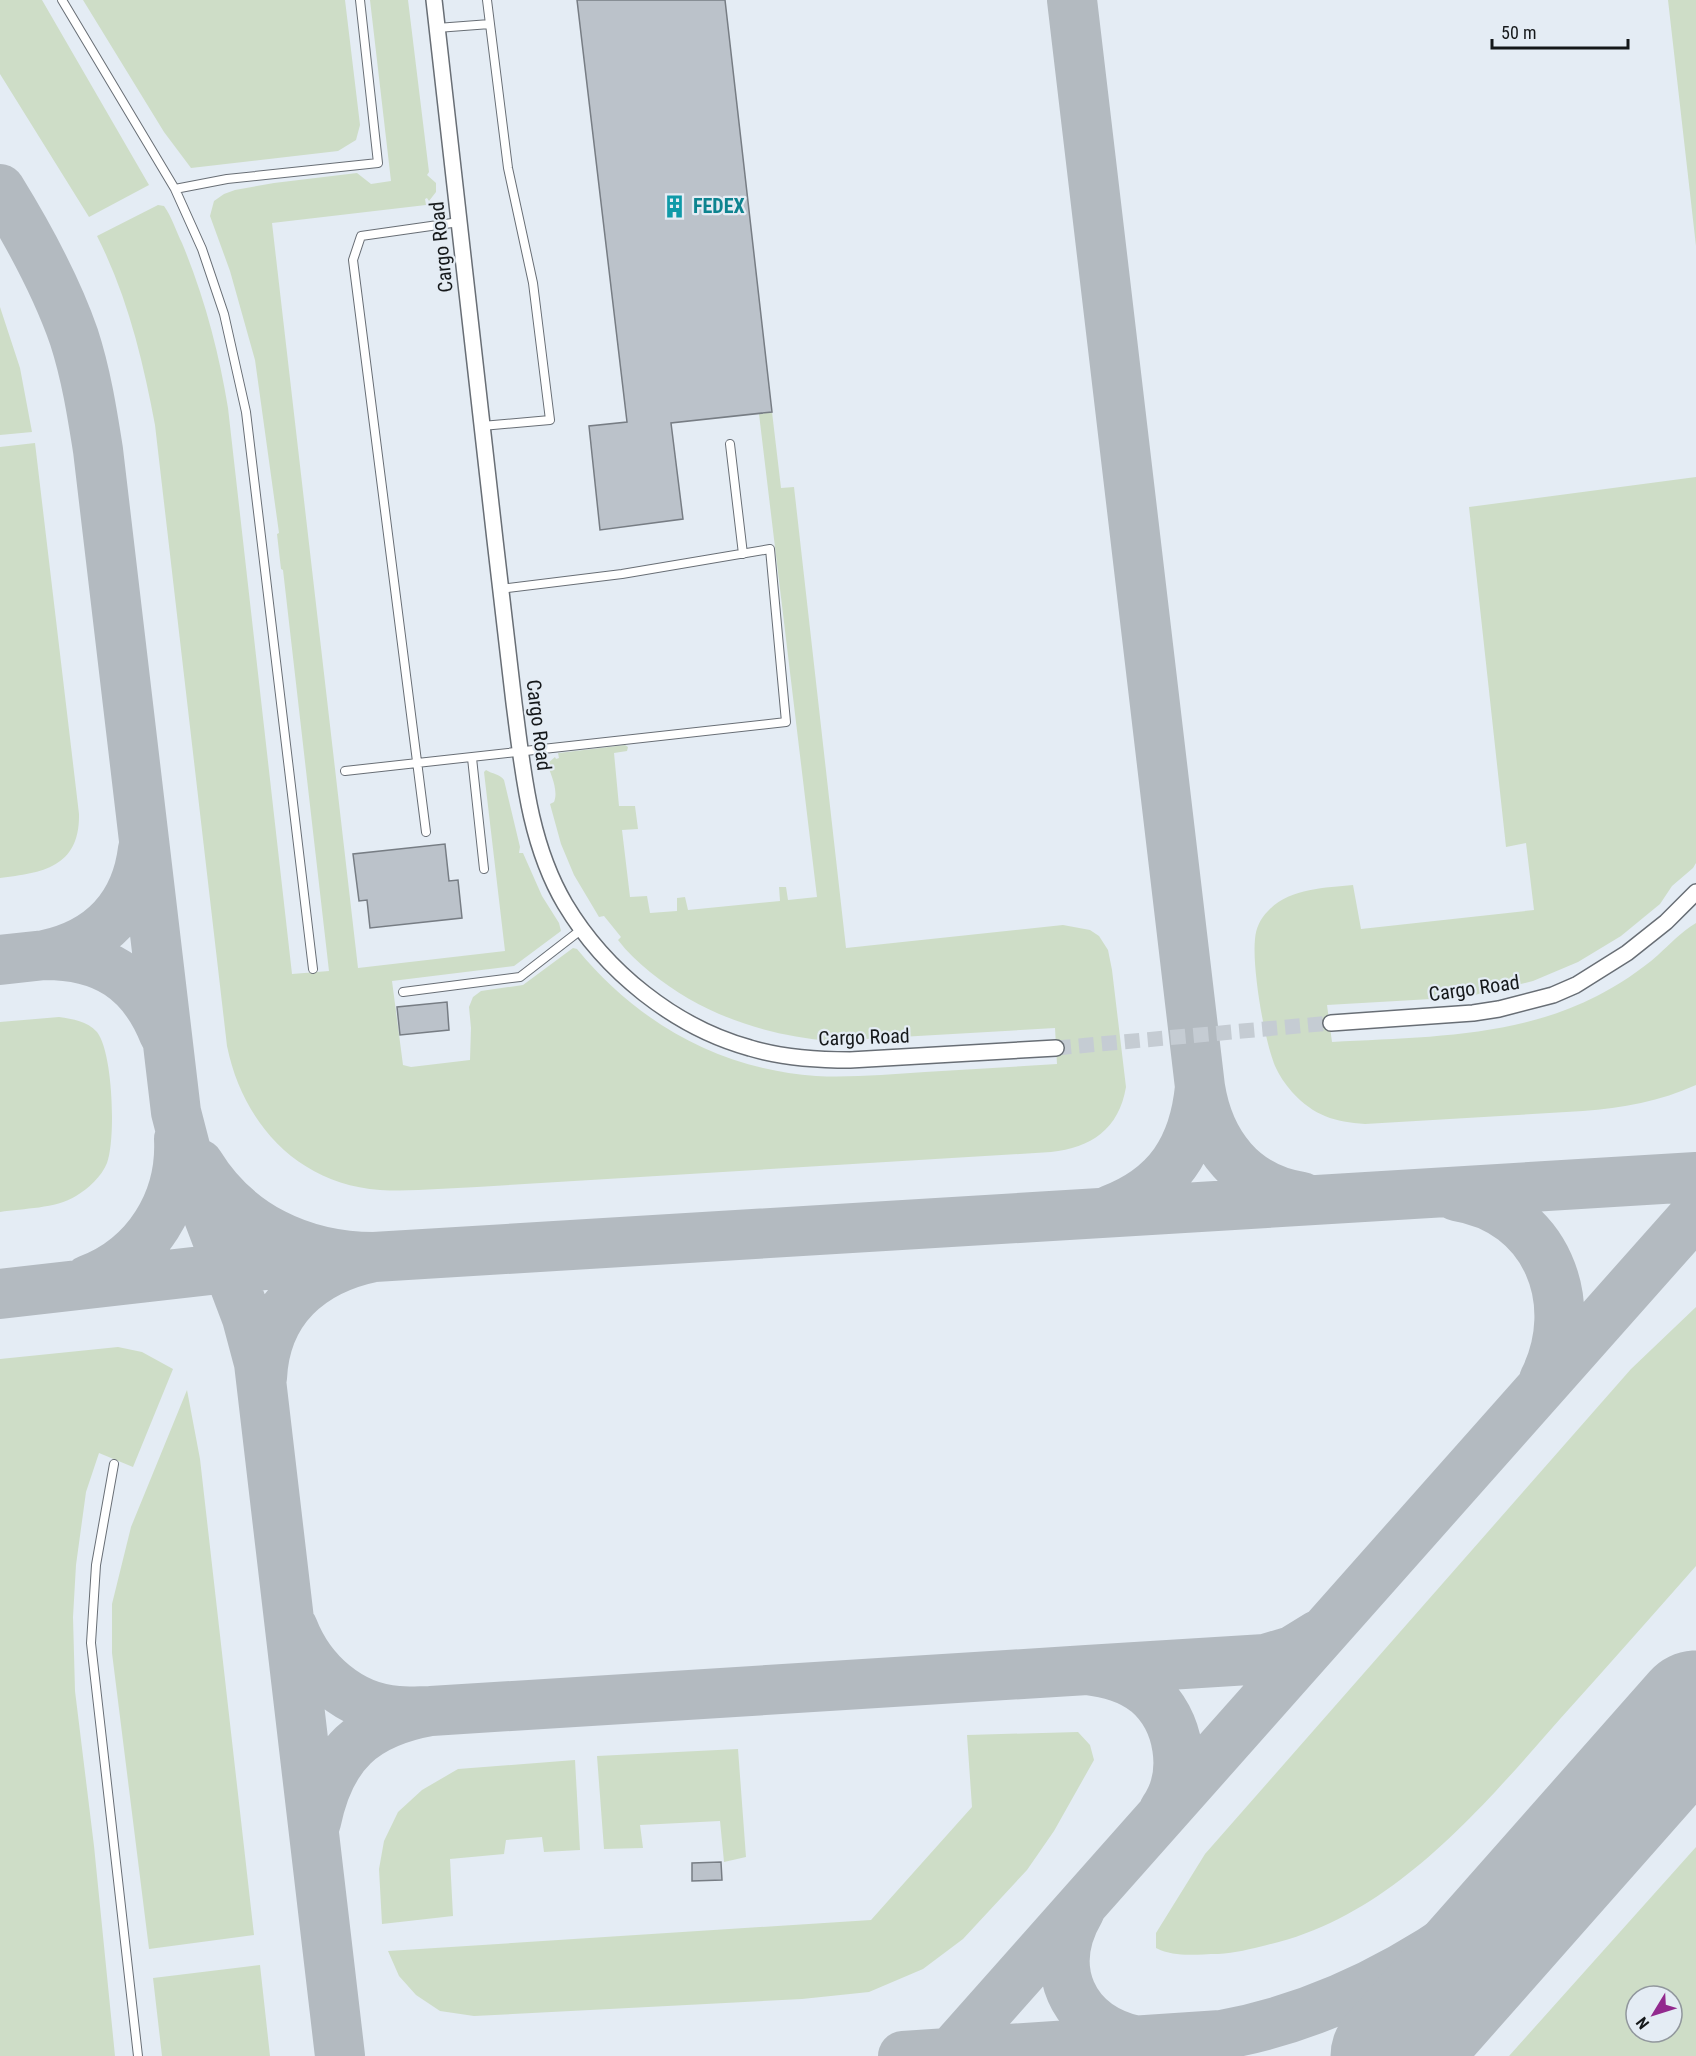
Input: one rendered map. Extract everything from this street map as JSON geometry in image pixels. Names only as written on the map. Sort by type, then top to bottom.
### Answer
[{"type":"street","name":"Cargo Road","points":[[434,0],[500,589],[521,753],[532,819],[547,866],[565,903],[598,951],[655,1001],[689,1023],[750,1048],[818,1060],[1056,1048]]},
{"type":"street","name":"Cargo Road","points":[[1331,1023],[1473,1013],[1499,1009],[1553,995],[1576,985],[1627,953],[1666,922],[1696,892]]},
{"type":"lane","points":[[62,0],[175,189],[202,249],[229,334],[246,412],[313,969]]},
{"type":"lane","points":[[175,189],[227,179],[378,163],[360,0]]},
{"type":"lane","points":[[482,426],[550,420],[533,283],[508,168],[487,0]]},
{"type":"lane","points":[[437,28],[490,24]]},
{"type":"lane","points":[[426,832],[353,260],[361,236],[459,222]]},
{"type":"lane","points":[[730,444],[743,554]]},
{"type":"lane","points":[[345,771],[786,722],[770,549],[644,571],[500,589]]},
{"type":"lane","points":[[472,758],[484,869]]},
{"type":"lane","points":[[403,992],[520,977],[582,929]]},
{"type":"lane","points":[[114,1464],[96,1565],[92,1643],[138,2056]]},
{"type":"green space","points":[[0,0],[42,0],[149,185],[89,217],[0,74]]},
{"type":"green space","points":[[83,0],[345,0],[360,125],[356,140],[338,151],[191,168],[164,132]]},
{"type":"green space","points":[[370,0],[408,0],[429,172],[427,175],[436,183],[436,192],[429,201],[425,199],[426,205],[272,223],[358,968],[505,951],[484,772],[486,770],[504,780],[520,847],[519,853],[523,853],[561,931],[514,966],[392,981],[403,1065],[411,1067],[470,1060],[469,1007],[473,997],[481,991],[523,985],[573,948],[577,949],[626,999],[654,1020],[683,1038],[746,1064],[780,1072],[816,1076],[870,1076],[1057,1064],[1055,1028],[831,1041],[782,1034],[735,1020],[691,1000],[641,964],[618,940],[621,937],[604,916],[599,917],[574,875],[561,844],[550,804],[554,802],[555,792],[547,764],[555,757],[559,758],[558,753],[625,745],[628,747],[627,751],[614,753],[619,806],[635,806],[638,829],[622,830],[630,897],[647,896],[650,913],[677,911],[677,898],[685,897],[688,910],[780,901],[779,887],[786,887],[788,900],[817,897],[759,414],[772,412],[781,488],[794,487],[846,948],[1063,925],[1090,930],[1099,936],[1108,950],[1112,970],[1126,1087],[1117,1114],[1101,1134],[1079,1146],[1051,1152],[477,1187],[380,1190],[351,1185],[324,1176],[300,1162],[279,1145],[261,1124],[246,1101],[227,1046],[155,425],[133,328],[108,258],[97,236],[158,205],[164,206],[182,243],[204,304],[228,408],[292,974],[329,971],[277,534],[279,533],[255,360],[230,271],[210,216],[214,201],[235,190],[357,173],[371,184],[391,181]]},
{"type":"green space","points":[[1668,0],[1696,0],[1696,246]]},
{"type":"green space","points":[[0,307],[20,368],[32,432],[0,435]]},
{"type":"green space","points":[[35,443],[79,814],[78,832],[73,846],[56,864],[44,870],[0,878],[0,447]]},
{"type":"green space","points":[[1696,477],[1696,863],[1693,868],[1672,886],[1660,904],[1621,936],[1578,962],[1533,981],[1466,997],[1327,1005],[1332,1042],[1434,1036],[1501,1028],[1566,1010],[1597,996],[1644,967],[1696,923],[1696,1085],[1641,1103],[1612,1108],[1365,1124],[1344,1122],[1308,1107],[1292,1092],[1275,1066],[1267,1039],[1257,985],[1255,939],[1257,927],[1277,903],[1297,893],[1319,888],[1353,885],[1361,929],[1534,910],[1526,843],[1506,847],[1469,507]]},
{"type":"green space","points":[[59,1017],[89,1025],[97,1032],[102,1042],[110,1076],[112,1116],[107,1163],[102,1173],[90,1186],[68,1200],[49,1206],[0,1212],[0,1022]]},
{"type":"green space","points":[[1696,1307],[1696,1566],[1498,1789],[1430,1856],[1393,1885],[1354,1911],[1312,1931],[1267,1945],[1231,1953],[1194,1955],[1171,1953],[1156,1948],[1156,1933],[1205,1854],[1631,1369]]},
{"type":"green space","points":[[118,1347],[142,1352],[173,1369],[133,1467],[99,1453],[86,1492],[76,1565],[73,1617],[75,1691],[94,1846],[115,2056],[0,2056],[0,1359]]},
{"type":"green space","points":[[187,1390],[200,1459],[254,1935],[149,1949],[112,1653],[112,1604],[131,1527]]},
{"type":"green space","points":[[1078,1732],[1090,1745],[1094,1760],[1054,1831],[1027,1870],[963,1939],[923,1969],[869,1992],[802,1999],[474,2016],[440,2011],[416,1995],[399,1976],[388,1951],[871,1920],[972,1807],[967,1735]]},
{"type":"green space","points":[[738,1749],[746,1857],[724,1862],[720,1821],[640,1825],[643,1848],[604,1849],[597,1756]]},
{"type":"green space","points":[[575,1760],[580,1850],[544,1852],[542,1837],[506,1840],[504,1854],[450,1859],[453,1916],[382,1924],[379,1869],[384,1841],[398,1812],[422,1790],[458,1769]]},
{"type":"green space","points":[[1696,1847],[1696,2056],[1509,2056]]},
{"type":"green space","points":[[260,1965],[270,2056],[162,2056],[153,1978]]},
{"type":"building","name":"FEDEX","points":[[577,0],[725,0],[772,412],[671,423],[683,519],[600,530],[589,426],[627,422]]},
{"type":"building","points":[[445,844],[449,881],[458,880],[462,918],[370,928],[367,900],[359,901],[353,854]]},
{"type":"building","points":[[447,1002],[449,1030],[400,1035],[397,1007]]},
{"type":"building","points":[[721,1862],[722,1880],[692,1881],[692,1863]]},
{"type":"taxiway","points":[[1072,0],[1200,1087]]},
{"type":"taxiway","points":[[0,189],[59,299],[74,337],[91,407],[98,450],[176,1112],[191,1170],[247,1318],[259,1363],[340,2056]]},
{"type":"taxiway","points":[[143,849],[133,888],[124,905],[112,919],[83,942],[45,955],[85,960],[103,965],[118,974],[144,998],[164,1034]]},
{"type":"taxiway","points":[[0,960],[45,955]]},
{"type":"taxiway","points":[[1110,1210],[1148,1190],[1174,1163],[1192,1129],[1200,1087],[1211,1127],[1232,1160],[1262,1184],[1302,1197]]},
{"type":"taxiway","points":[[88,1280],[128,1257],[144,1242],[157,1224],[174,1184],[179,1139]]},
{"type":"taxiway","points":[[199,1164],[214,1186],[232,1205],[252,1221],[274,1234],[322,1251],[347,1256],[374,1257],[330,1272],[311,1283],[295,1297],[282,1313],[272,1332],[265,1354],[262,1378]]},
{"type":"taxiway","points":[[0,1294],[228,1268],[374,1257],[1696,1177]]},
{"type":"taxiway","points":[[1456,1196],[1487,1205],[1513,1220],[1534,1240],[1548,1264],[1557,1291],[1559,1320],[1555,1350],[1544,1380]]},
{"type":"taxiway","points":[[948,2056],[1696,1213]]},
{"type":"taxiway","points":[[293,1628],[300,1644],[321,1673],[348,1695],[380,1708],[431,1711],[407,1716],[386,1724],[368,1733],[353,1746],[330,1778],[316,1822]]},
{"type":"taxiway","points":[[1164,1810],[1177,1780],[1178,1764],[1177,1748],[1167,1717],[1158,1704],[1140,1687],[1118,1677],[1087,1670],[1265,1659],[1292,1651],[1318,1635]]},
{"type":"taxiway","points":[[431,1711],[1087,1670]]},
{"type":"taxiway","points":[[903,2056],[1221,2035],[1262,2026],[1342,1998],[1418,1959],[1488,1912],[1543,1867],[1681,1729]]},
{"type":"taxiway","points":[[1080,1910],[1070,1932],[1065,1953],[1066,1973],[1071,1992],[1081,2008],[1095,2022],[1114,2033],[1137,2041]]},
{"type":"runway","points":[[1392,2056],[1696,1712]]},
{"type":"tunnel","points":[[1056,1048],[1331,1023]]},
{"type":"place","name":"FEDEX","points":[[675,206]]}]
